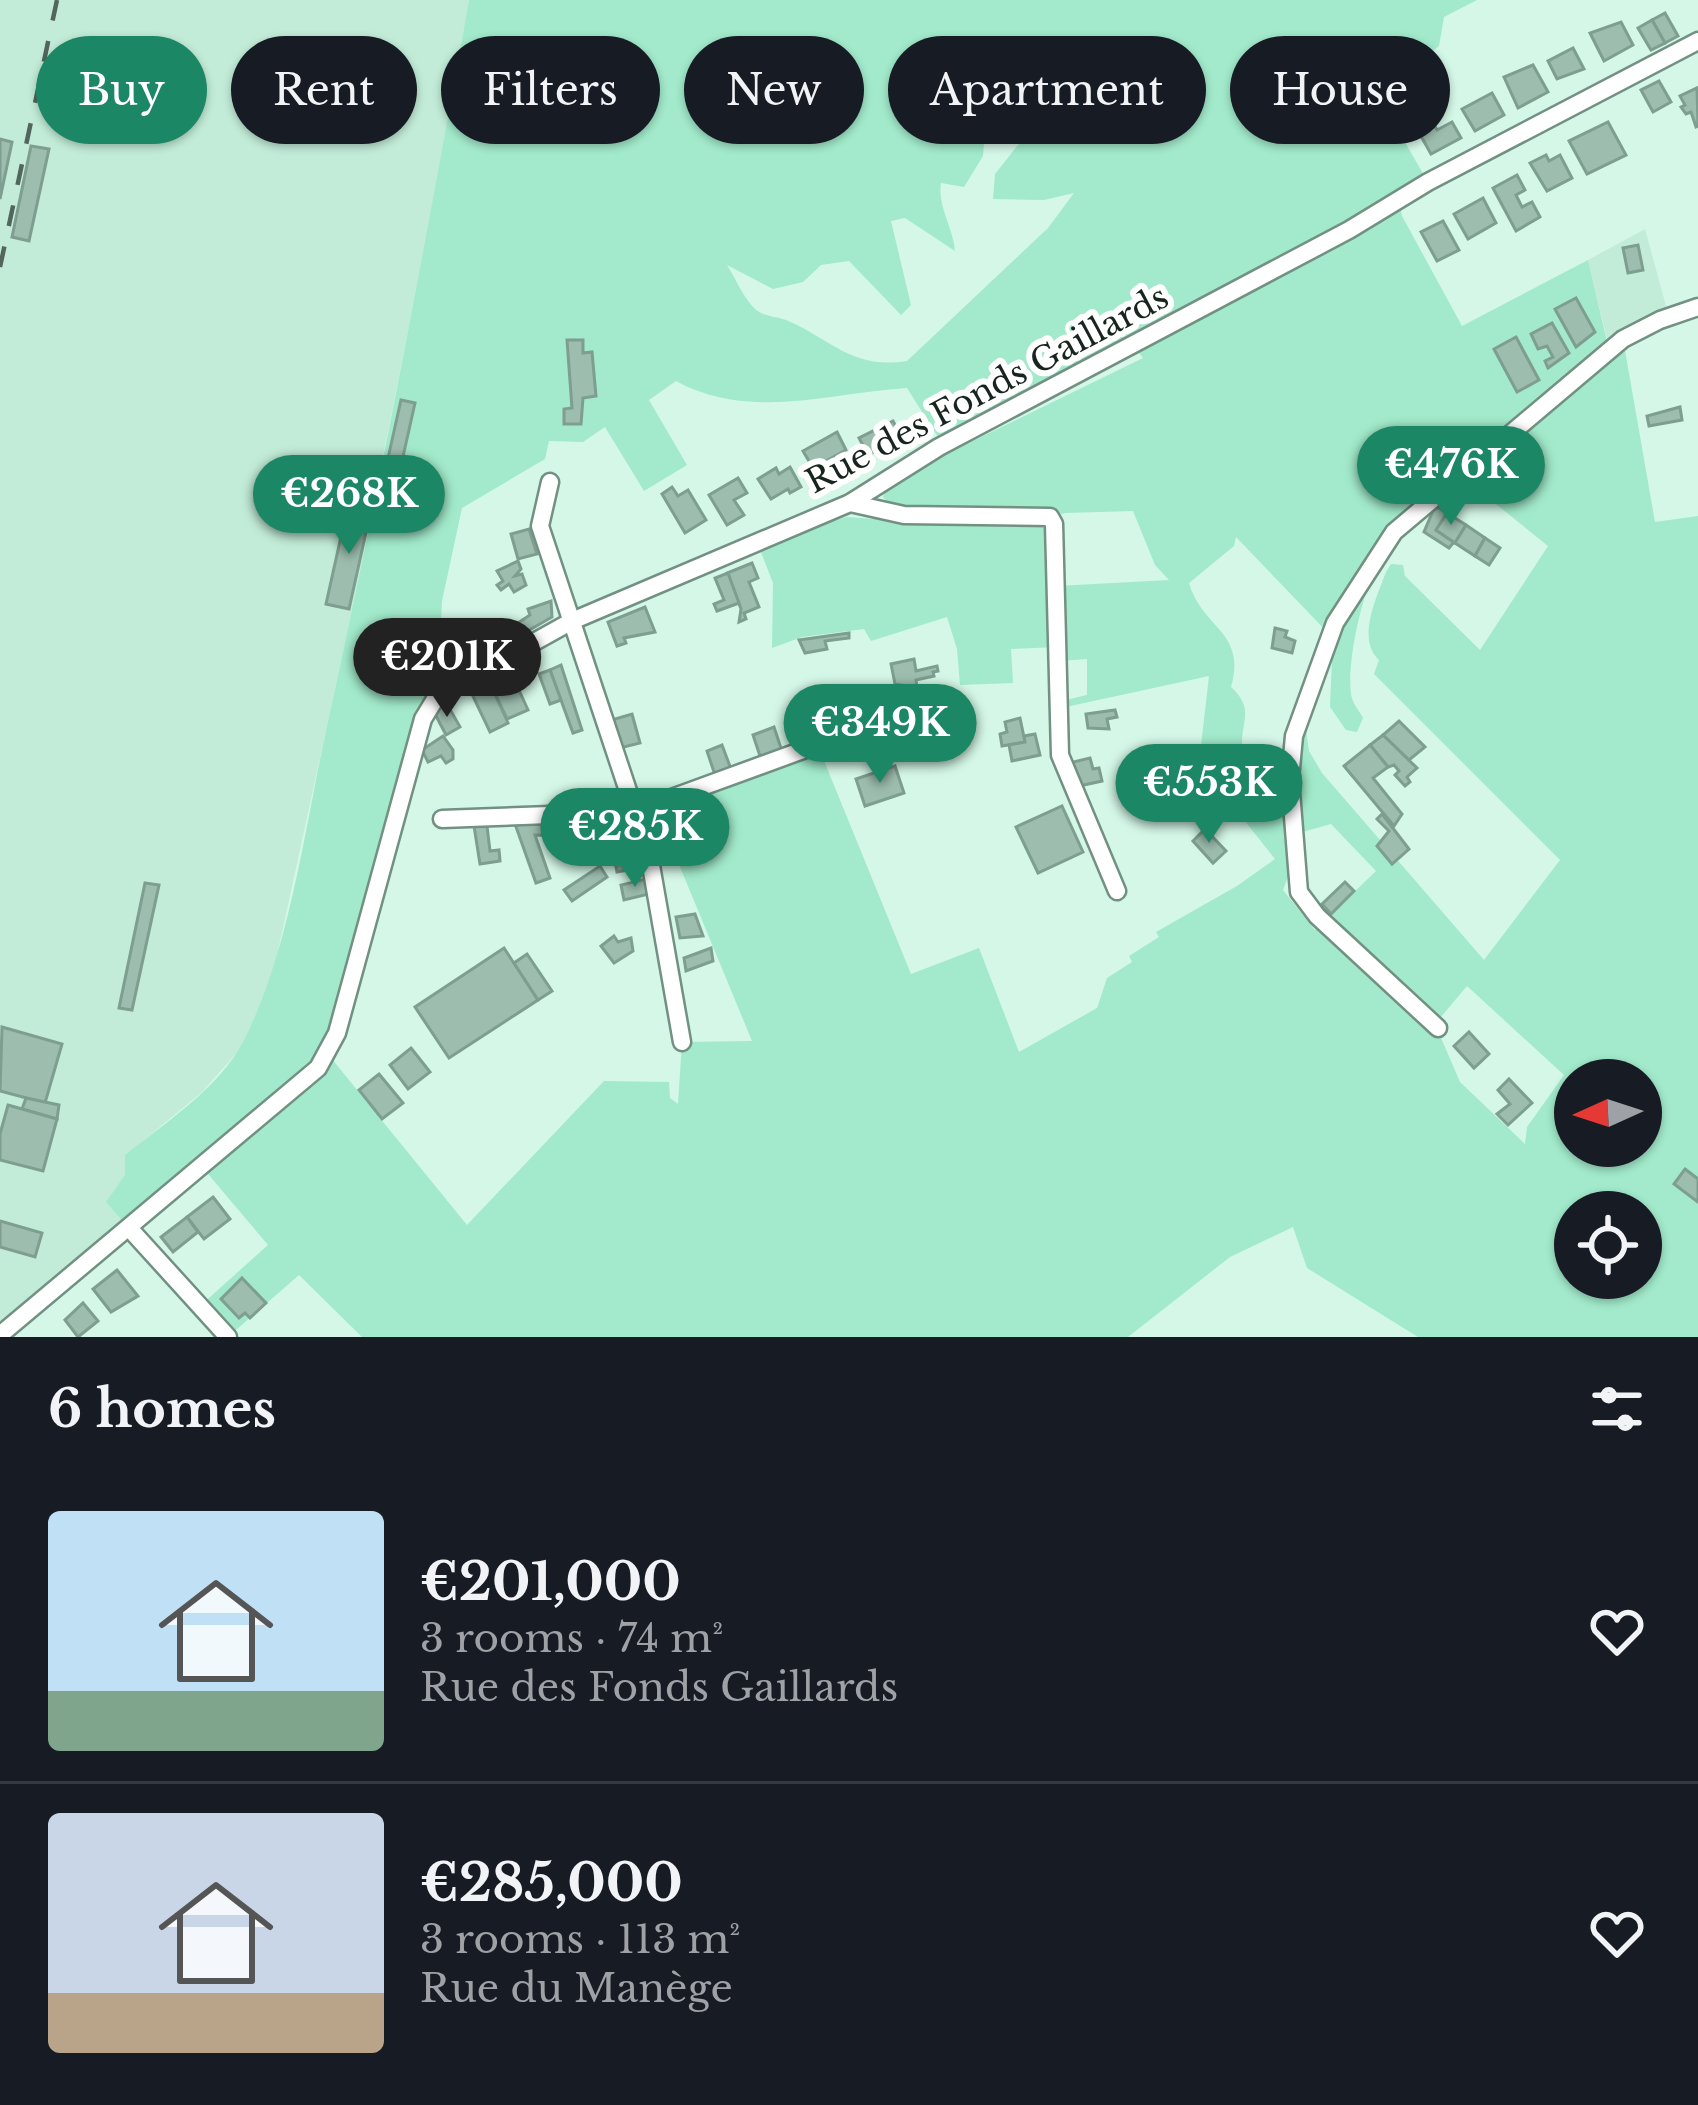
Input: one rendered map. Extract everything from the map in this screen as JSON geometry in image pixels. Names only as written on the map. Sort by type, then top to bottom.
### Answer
[{"type":"street","name":"Rue des Fonds Gaillards","points":[[0,1335],[304,1083],[327,1054],[337,1033],[427,707],[437,696],[572,621],[850,503],[939,447],[1698,41]]},
{"type":"street","points":[[1438,1028],[1307,905],[1299,892],[1290,779],[1294,736],[1336,623],[1394,532],[1623,339],[1698,307]]},
{"type":"street","points":[[550,482],[540,526],[649,854],[682,1042]]},
{"type":"street","points":[[850,503],[904,514],[1050,518],[1060,647],[1060,755],[1117,891]]},
{"type":"street","points":[[442,820],[633,812],[888,719],[930,719]]},
{"type":"street","points":[[130,1228],[228,1337]]},
{"type":"shaded area","points":[[0,0],[469,0],[463,36],[441,36],[444,144],[429,226],[271,983],[241,1048],[202,1092],[126,1155],[118,1190],[129,1228],[0,1335]]},
{"type":"shaded area","points":[[469,0],[1477,0],[1444,17],[1441,36],[1230,36],[1230,144],[1406,144],[1428,182],[1398,198],[1402,216],[1462,326],[1588,260],[1609,350],[1623,339],[1655,522],[1698,516],[1698,1337],[1418,1337],[1307,1268],[1293,1227],[1230,1257],[1128,1337],[362,1337],[299,1275],[228,1337],[200,1306],[268,1245],[203,1168],[129,1228],[106,1202],[125,1175],[125,1155],[190,1104],[233,1059],[273,968],[366,545],[442,144],[660,144],[660,36],[462,36]],"holes":[[[888,36],[1206,36],[1206,144],[1019,144],[995,174],[993,199],[1044,200],[1074,193],[1048,228],[907,361],[856,357],[786,320],[759,312],[727,265],[773,289],[803,282],[821,265],[849,261],[901,315],[911,305],[891,221],[905,218],[955,251],[941,183],[964,187],[983,156],[984,144],[888,144]],[[1127,337],[1143,358],[887,483],[883,497],[903,521],[847,517],[757,542],[773,583],[772,648],[802,637],[864,629],[871,641],[947,617],[957,649],[960,685],[1013,683],[1011,649],[1059,647],[1060,661],[1087,659],[1087,695],[1061,701],[1061,708],[1209,676],[1199,763],[1275,859],[1156,932],[1159,937],[1129,956],[1132,962],[1107,978],[1097,1008],[1019,1052],[979,948],[911,974],[818,746],[654,804],[752,1041],[682,1042],[678,1104],[670,1098],[669,1082],[604,1081],[467,1225],[327,1053],[437,696],[442,601],[462,508],[545,459],[549,441],[583,442],[605,427],[644,491],[687,465],[649,400],[676,381],[704,393],[760,402],[907,388],[938,437]],[[1486,464],[1481,492],[1548,546],[1480,650],[1405,576],[1403,565],[1391,564],[1386,572],[1369,630],[1372,651],[1379,660],[1374,674],[1560,860],[1484,960],[1322,773],[1309,751],[1305,724],[1290,778],[1270,772],[1251,776],[1242,746],[1245,709],[1231,687],[1233,654],[1189,583],[1234,546],[1236,537],[1333,634],[1330,707],[1346,730],[1357,732],[1363,718],[1351,694],[1352,656],[1376,564],[1403,524]],[[1133,511],[1155,565],[1169,580],[1057,586],[1051,517]],[[1331,824],[1376,871],[1315,930],[1283,890],[1295,834]]]},
{"type":"shaded area","points":[[1645,229],[1669,317],[1610,351],[1588,260]]},
{"type":"building","points":[[1665,13],[1678,36],[1665,43],[1652,20]]},
{"type":"building","points":[[1652,20],[1665,43],[1651,50],[1638,28]]},
{"type":"building","points":[[1621,22],[1633,45],[1604,61],[1590,33]]},
{"type":"building","points":[[1573,48],[1584,69],[1557,79],[1548,61]]},
{"type":"building","points":[[1533,65],[1548,92],[1518,108],[1504,77]]},
{"type":"building","points":[[1659,81],[1671,102],[1653,112],[1641,90]]},
{"type":"building","points":[[1697,88],[1696,127],[1691,112],[1686,114],[1681,107],[1685,105],[1680,96]]},
{"type":"building","points":[[1492,93],[1504,115],[1475,131],[1462,109]]},
{"type":"building","points":[[1452,122],[1461,138],[1450,144],[1450,123]]},
{"type":"building","points":[[1608,122],[1626,155],[1587,174],[1569,141]]},
{"type":"building","points":[[0,139],[12,142],[0,199]]},
{"type":"building","points":[[1425,144],[1450,144],[1431,154]]},
{"type":"building","points":[[31,146],[49,149],[29,241],[12,237]]},
{"type":"building","points":[[1546,155],[1549,161],[1560,155],[1572,178],[1547,191],[1530,163]]},
{"type":"building","points":[[1517,175],[1525,190],[1516,195],[1522,207],[1532,202],[1540,217],[1516,231],[1493,188]]},
{"type":"building","points":[[1483,198],[1496,223],[1468,239],[1454,214]]},
{"type":"building","points":[[1443,221],[1459,250],[1437,261],[1421,232]]},
{"type":"building","points":[[1638,245],[1643,270],[1628,273],[1623,248]]},
{"type":"building","points":[[1576,298],[1595,332],[1576,347],[1555,309]]},
{"type":"building","points":[[1552,323],[1569,353],[1548,368],[1545,361],[1553,357],[1547,346],[1538,349],[1531,334]]},
{"type":"building","points":[[1516,337],[1539,380],[1517,392],[1494,349]]},
{"type":"building","points":[[567,340],[583,340],[583,353],[592,352],[596,396],[583,398],[581,424],[564,424],[564,409],[572,408]]},
{"type":"building","points":[[401,400],[415,403],[400,470],[386,467]]},
{"type":"building","points":[[1680,407],[1682,420],[1649,426],[1647,416]]},
{"type":"building","points":[[893,421],[899,433],[889,439],[892,443],[868,455],[859,438]]},
{"type":"building","points":[[837,432],[846,450],[813,468],[803,451]]},
{"type":"building","points":[[790,467],[801,487],[771,499],[758,479],[776,468],[779,474]]},
{"type":"building","points":[[738,478],[747,493],[734,500],[744,515],[727,525],[709,495]]},
{"type":"building","points":[[672,487],[678,496],[688,490],[706,520],[685,533],[662,494]]},
{"type":"building","points":[[348,505],[371,510],[349,609],[326,604]]},
{"type":"building","points":[[1435,506],[1447,513],[1436,530],[1454,542],[1449,548],[1424,532]]},
{"type":"building","points":[[1447,513],[1466,525],[1455,543],[1436,530]]},
{"type":"building","points":[[1466,525],[1485,538],[1475,556],[1455,543]]},
{"type":"building","points":[[529,529],[537,554],[518,559],[511,534]]},
{"type":"building","points":[[1485,538],[1500,548],[1489,565],[1475,556]]},
{"type":"building","points":[[518,561],[521,569],[515,576],[522,574],[526,585],[514,592],[509,584],[501,590],[497,585],[503,581],[497,571]]},
{"type":"building","points":[[752,563],[758,578],[749,582],[759,607],[744,613],[746,619],[739,622],[741,609],[727,573]]},
{"type":"building","points":[[728,573],[739,603],[717,611],[714,604],[724,600],[715,578]]},
{"type":"building","points":[[551,601],[552,617],[512,640],[506,631],[530,615],[528,609]]},
{"type":"building","points":[[645,607],[655,632],[624,638],[626,643],[617,646],[608,622]]},
{"type":"building","points":[[491,623],[500,637],[478,651],[469,637]]},
{"type":"building","points":[[1275,628],[1287,631],[1285,637],[1295,641],[1292,653],[1272,648]]},
{"type":"building","points":[[849,633],[849,638],[825,641],[827,649],[805,653],[799,640]]},
{"type":"building","points":[[914,659],[916,671],[937,666],[938,671],[916,680],[917,688],[895,684],[891,664]]},
{"type":"building","points":[[561,665],[582,730],[573,733],[550,670]]},
{"type":"building","points":[[508,666],[528,710],[507,719],[488,679]]},
{"type":"building","points":[[550,670],[561,700],[550,704],[539,674]]},
{"type":"building","points":[[489,681],[508,723],[490,732],[470,690]]},
{"type":"building","points":[[902,688],[924,689],[923,711],[902,711]]},
{"type":"building","points":[[836,692],[844,713],[826,718],[819,698]]},
{"type":"building","points":[[447,704],[460,727],[446,735],[434,712]]},
{"type":"building","points":[[1115,710],[1117,717],[1107,719],[1109,729],[1088,728],[1086,714]]},
{"type":"building","points":[[632,714],[640,743],[616,749],[608,721]]},
{"type":"building","points":[[1020,718],[1025,742],[1002,746],[1005,722]]},
{"type":"building","points":[[1399,721],[1425,747],[1409,760],[1383,735]]},
{"type":"building","points":[[774,727],[782,751],[761,759],[753,735]]},
{"type":"building","points":[[1035,734],[1040,755],[1012,761],[1009,745]]},
{"type":"building","points":[[1383,735],[1417,768],[1405,786],[1395,775],[1399,771],[1394,765],[1388,767],[1370,745]]},
{"type":"building","points":[[443,736],[453,759],[446,763],[441,756],[428,762],[422,750]]},
{"type":"building","points":[[722,745],[731,769],[715,775],[707,751]]},
{"type":"building","points":[[1370,745],[1388,767],[1373,778],[1402,814],[1394,826],[1344,766]]},
{"type":"building","points":[[1090,758],[1102,781],[1075,787],[1069,763]]},
{"type":"building","points":[[895,766],[904,793],[865,806],[856,779]]},
{"type":"building","points":[[1062,806],[1083,852],[1038,873],[1016,827]]},
{"type":"building","points":[[1382,814],[1409,849],[1392,864],[1377,846],[1389,831],[1377,819]]},
{"type":"building","points":[[613,817],[614,838],[574,842],[573,819]]},
{"type":"building","points":[[573,822],[574,836],[535,835],[550,878],[536,883],[515,824]]},
{"type":"building","points":[[474,826],[487,826],[490,851],[499,850],[500,861],[480,864]]},
{"type":"building","points":[[1205,829],[1226,851],[1213,863],[1193,841]]},
{"type":"building","points":[[638,834],[644,867],[617,872],[612,847]]},
{"type":"building","points":[[600,866],[607,877],[572,901],[564,890]]},
{"type":"building","points":[[646,879],[649,894],[624,900],[621,885]]},
{"type":"building","points":[[1345,882],[1354,891],[1331,914],[1322,904]]},
{"type":"building","points":[[145,883],[159,885],[132,1010],[119,1008]]},
{"type":"building","points":[[695,914],[703,936],[680,938],[676,917]]},
{"type":"building","points":[[614,936],[618,942],[631,938],[633,951],[614,963],[601,946]]},
{"type":"building","points":[[504,948],[538,1000],[449,1058],[415,1007]]},
{"type":"building","points":[[711,948],[713,961],[686,971],[684,958]]},
{"type":"building","points":[[527,954],[552,991],[538,1000],[514,963]]},
{"type":"building","points":[[2,1027],[62,1044],[45,1103],[0,1091]]},
{"type":"building","points":[[1469,1032],[1489,1054],[1474,1068],[1454,1046]]},
{"type":"building","points":[[411,1048],[430,1072],[408,1089],[390,1065]]},
{"type":"building","points":[[379,1074],[403,1103],[382,1119],[359,1090]]},
{"type":"building","points":[[1509,1079],[1532,1103],[1508,1125],[1497,1114],[1510,1104],[1498,1090]]},
{"type":"building","points":[[26,1098],[59,1105],[57,1119],[22,1109]]},
{"type":"building","points":[[8,1105],[57,1119],[43,1171],[0,1160],[0,1134]]},
{"type":"building","points":[[1685,1169],[1698,1179],[1698,1202],[1674,1184]]},
{"type":"building","points":[[213,1197],[230,1219],[204,1239],[187,1217]]},
{"type":"building","points":[[187,1217],[198,1232],[173,1252],[161,1237]]},
{"type":"building","points":[[0,1221],[42,1233],[35,1257],[0,1247]]},
{"type":"building","points":[[117,1270],[138,1296],[111,1312],[93,1289]]},
{"type":"building","points":[[242,1278],[266,1303],[250,1318],[245,1313],[239,1318],[221,1299]]},
{"type":"building","points":[[83,1303],[98,1321],[78,1337],[65,1320]]},
{"type":"railway","points":[[0,267],[57,0]]}]
